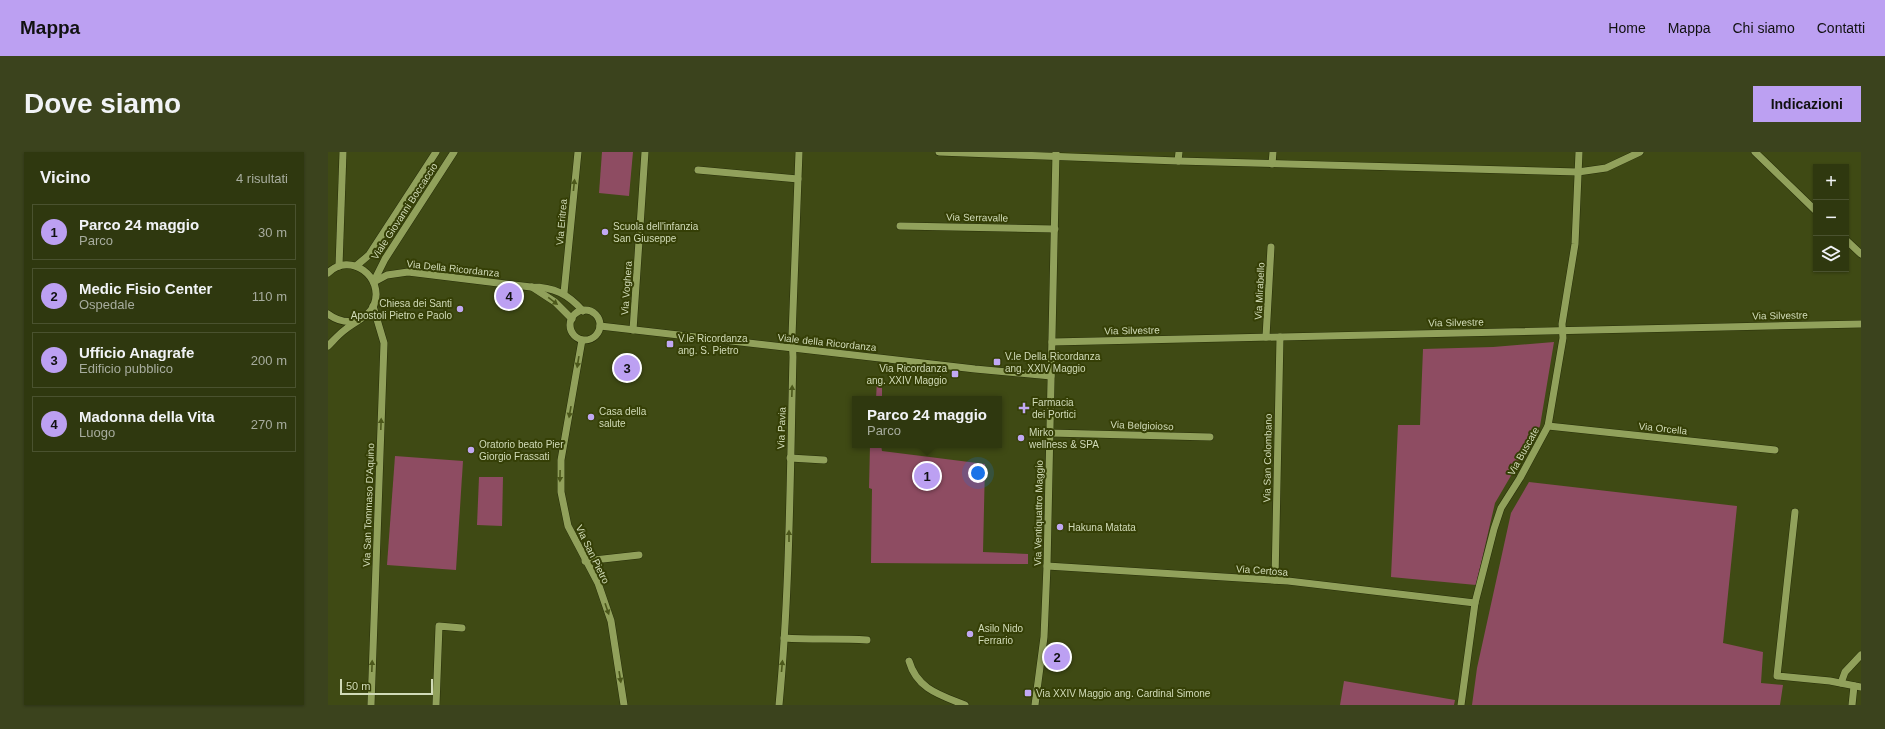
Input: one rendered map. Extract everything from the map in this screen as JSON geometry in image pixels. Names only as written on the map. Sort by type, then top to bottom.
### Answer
[{"type":"street","points":[[339,266],[343,152]]},
{"type":"street","name":"Viale Giovanni Boccaccio","points":[[356,266],[369,255],[436,152]]},
{"type":"street","name":"Viale Giovanni Boccaccio","points":[[373,306],[376,298],[374,282],[387,256],[454,152]]},
{"type":"street","name":"Via Eritrea","points":[[564,293],[578,152]]},
{"type":"street","name":"Via Voghera","points":[[633,330],[645,152]]},
{"type":"street","name":"Via Pavia","points":[[778,705],[789,555],[792,348],[799,152]]},
{"type":"street","points":[[939,152],[1056,154],[1178,161],[1578,172],[1606,168],[1640,152]]},
{"type":"street","points":[[1178,161],[1179,152]]},
{"type":"street","points":[[1272,164],[1273,152]]},
{"type":"street","name":"Via Buscate","points":[[1461,705],[1475,603],[1499,514],[1548,426],[1574,251],[1579,152]]},
{"type":"street","points":[[1755,152],[1813,208]]},
{"type":"street","name":"Via Ventiquattro Maggio","points":[[1035,705],[1044,637],[1047,566],[1056,154]]},
{"type":"street","points":[[698,170],[798,179]]},
{"type":"street","name":"Via Serravalle","points":[[900,226],[1055,229]]},
{"type":"street","points":[[1849,243],[1861,254]]},
{"type":"street","name":"Via Mirabello","points":[[1266,337],[1271,247]]},
{"type":"street","points":[[328,273],[339,266],[356,266],[369,275],[374,282]]},
{"type":"street","name":"Via Della Ricordanza","points":[[374,282],[387,275],[408,272],[549,288],[564,293],[583,311]]},
{"type":"street","name":"Via Della Ricordanza","points":[[531,287],[555,302],[572,319]]},
{"type":"street","points":[[328,346],[344,330],[368,313],[373,306]]},
{"type":"street","name":"Via San Tommaso D'Aquino","points":[[371,705],[384,343],[373,306]]},
{"type":"street","points":[[583,311],[593,313],[599,321],[600,326],[594,337],[582,340],[573,334],[571,330],[574,315],[583,311]]},
{"type":"street","points":[[328,314],[334,319],[343,322],[357,321]]},
{"type":"street","name":"Via Silvestre","points":[[1052,342],[1562,329],[1861,324]]},
{"type":"street","name":"Viale della Ricordanza","points":[[600,326],[1051,376]]},
{"type":"street","name":"Via San Colombano","points":[[1275,580],[1280,337]]},
{"type":"street","name":"Via San Pietro","points":[[582,340],[562,456],[560,484],[566,520],[585,561],[598,583],[613,628],[624,705]]},
{"type":"street","name":"Via Orcella","points":[[1548,426],[1775,450]]},
{"type":"street","name":"Via Belgioioso","points":[[1050,433],[1210,437]]},
{"type":"street","points":[[790,458],[824,460]]},
{"type":"street","points":[[1794,512],[1777,676],[1858,686],[1852,705]]},
{"type":"street","points":[[585,561],[640,555]]},
{"type":"street","name":"Via Certosa","points":[[1047,566],[1275,580],[1475,603]]},
{"type":"street","points":[[436,705],[439,626],[462,628]]},
{"type":"street","points":[[784,638],[808,640],[840,638],[867,640]]},
{"type":"street","points":[[1841,683],[1845,672],[1861,655]]},
{"type":"street","points":[[909,661],[912,673],[926,687],[965,705]]},
{"type":"shaded area","points":[[602,152],[633,152],[629,196],[599,193]]},
{"type":"shaded area","points":[[1554,342],[1540,426],[1495,503],[1476,585],[1391,577],[1398,425],[1420,425],[1423,349],[1493,347]]},
{"type":"shaded area","points":[[877,380],[882,380],[882,396],[876,396]]},
{"type":"shaded area","points":[[870,448],[882,448],[882,451],[985,464],[983,552],[1028,554],[1028,564],[871,563],[872,489],[869,488]]},
{"type":"shaded area","points":[[395,456],[463,461],[456,570],[387,565]]},
{"type":"shaded area","points":[[479,477],[503,477],[502,526],[477,525]]},
{"type":"shaded area","points":[[1529,482],[1737,506],[1723,643],[1763,652],[1761,683],[1783,685],[1780,705],[1472,705],[1477,668],[1511,513]]},
{"type":"shaded area","points":[[1344,681],[1455,700],[1454,705],[1340,705]]},
{"type":"place","name":"Scuola dell'infanzia San Giuseppe","points":[[605,232]]},
{"type":"place","name":"Madonna della Vita","points":[[509,296]]},
{"type":"place","name":"Chiesa dei Santi Apostoli Pietro e Paolo","points":[[460,309]]},
{"type":"place","name":"V.le Ricordanza ang. S. Pietro","points":[[670,344]]},
{"type":"place","name":"V.le Della Ricordanza ang. XXIV Maggio","points":[[997,362]]},
{"type":"place","name":"Ufficio Anagrafe","points":[[627,368]]},
{"type":"place","name":"Via Ricordanza ang. XXIV Maggio","points":[[955,374]]},
{"type":"place","name":"Farmacia dei Portici","points":[[1024,408]]},
{"type":"place","name":"Casa della salute","points":[[591,417]]},
{"type":"place","name":"Mirko wellness & SPA","points":[[1021,438]]},
{"type":"place","name":"Oratorio beato Pier Giorgio Frassati","points":[[471,450]]},
{"type":"place","name":"Parco 24 maggio","points":[[927,476]]},
{"type":"place","name":"Hakuna Matata","points":[[1060,527]]},
{"type":"place","name":"Asilo Nido Ferrario","points":[[970,634]]},
{"type":"place","name":"Medic Fisio Center","points":[[1057,657]]},
{"type":"place","name":"Via XXIV Maggio ang. Cardinal Simone","points":[[1028,693]]}]
